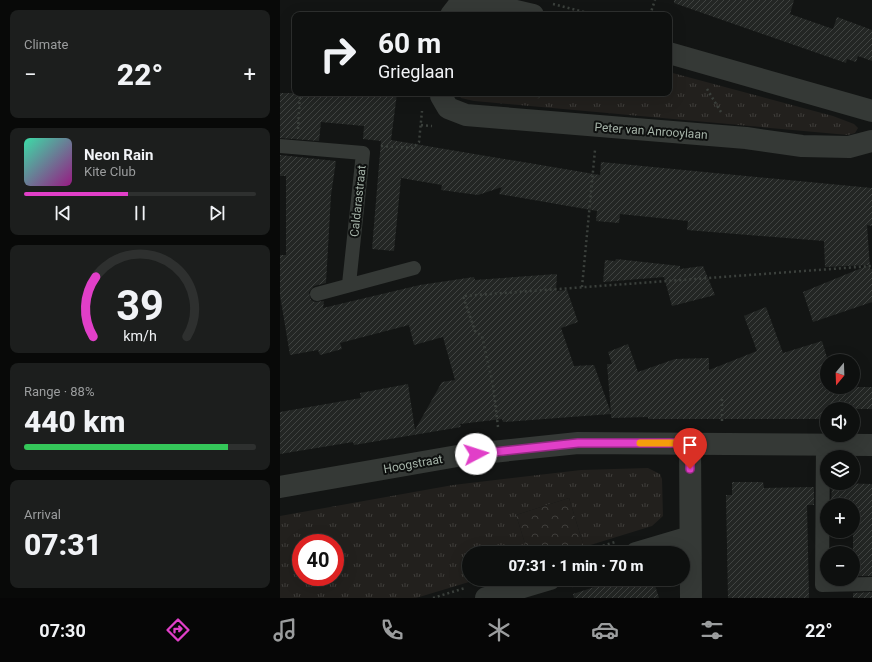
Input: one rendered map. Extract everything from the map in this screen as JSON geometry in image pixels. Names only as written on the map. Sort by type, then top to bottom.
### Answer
[{"type":"street","points":[[453,12],[458,6],[478,2],[522,9]]},
{"type":"street","points":[[672,54],[872,111]]},
{"type":"street","name":"Peter van Anrooylaan","points":[[441,96],[448,108],[466,115],[597,127],[746,138],[802,146],[849,147],[872,141]]},
{"type":"street","name":"Hoogstraat","points":[[280,487],[463,455],[578,443],[872,445]]},
{"type":"street","points":[[690,443],[691,598]]},
{"type":"street","points":[[660,546],[690,537]]},
{"type":"street","points":[[486,598],[526,586]]},
{"type":"lane","name":"Caldarastraat","points":[[280,146],[363,153],[349,284]]},
{"type":"lane","points":[[317,294],[349,284],[414,268]]},
{"type":"lane","points":[[823,444],[822,585],[872,584]]},
{"type":"path","points":[[651,12],[655,0]]},
{"type":"path","points":[[553,3],[585,12]]},
{"type":"path","points":[[703,63],[700,79],[729,122],[746,138]]},
{"type":"path","points":[[298,147],[300,96]]},
{"type":"path","points":[[363,153],[369,145],[414,148],[419,142],[423,106]]},
{"type":"path","points":[[582,287],[597,127]]},
{"type":"path","points":[[501,452],[493,385],[482,336],[475,331],[463,296],[872,266]]},
{"type":"green space","points":[[672,73],[833,116],[854,124],[858,128],[855,133],[848,135],[474,101],[461,98],[460,96],[672,96]]},
{"type":"green space","points":[[648,468],[660,474],[662,479],[663,516],[652,526],[584,546],[569,498],[516,515],[526,546],[462,546],[462,584],[416,598],[280,598],[280,516],[453,485],[581,470]]},
{"type":"green space","points":[[569,498],[584,546],[526,546],[516,515]]},
{"type":"building","points":[[674,0],[794,0],[790,14],[833,29],[837,17],[872,30],[872,61],[858,56],[856,62],[847,59],[846,63],[674,3]]},
{"type":"building","points":[[280,93],[292,93],[292,96],[397,96],[391,140],[600,175],[601,162],[872,188],[872,226],[867,225],[870,269],[872,269],[872,302],[813,322],[803,292],[869,265],[825,267],[824,241],[687,230],[688,221],[620,214],[619,223],[596,221],[597,211],[499,194],[502,187],[478,195],[441,190],[442,185],[401,178],[394,251],[372,249],[381,141],[363,139],[364,126],[321,122],[319,141],[280,138]]},
{"type":"building","points":[[280,155],[336,161],[331,195],[326,283],[314,286],[309,292],[311,300],[315,302],[324,301],[323,308],[420,285],[474,277],[475,280],[557,274],[556,291],[567,290],[578,322],[561,328],[574,366],[594,365],[611,413],[607,364],[612,364],[608,352],[628,344],[638,372],[675,359],[709,358],[709,370],[757,351],[744,316],[766,307],[783,353],[822,341],[826,354],[820,354],[820,394],[860,394],[860,387],[872,387],[872,409],[860,409],[860,402],[820,402],[820,419],[648,419],[648,417],[611,418],[611,414],[503,422],[502,419],[460,424],[461,427],[354,445],[353,442],[280,454],[280,412],[361,398],[360,393],[408,384],[415,430],[442,382],[455,380],[443,337],[414,345],[409,325],[340,343],[342,349],[320,355],[318,350],[290,355],[280,295],[280,255],[286,255],[286,176],[280,176]]},
{"type":"building","points":[[616,259],[680,266],[680,269],[703,266],[715,295],[672,306],[664,277],[603,282],[605,260],[615,261]]},
{"type":"building","points":[[732,482],[763,482],[764,488],[814,487],[814,505],[807,505],[809,598],[728,598],[726,495],[732,495]]},
{"type":"building","points":[[860,484],[872,484],[872,576],[860,576],[860,546],[853,546],[853,538],[860,538],[860,498],[831,498],[832,490],[860,490]]},
{"type":"building","points":[[598,586],[655,586],[659,598],[574,598],[573,594]]},
{"type":"building","points":[[872,592],[872,598],[853,598],[853,593]]},
{"type":"slow traffic","points":[[640,443],[689,443]]},
{"type":"route","points":[[476,454],[578,443],[690,443],[690,469]]}]
